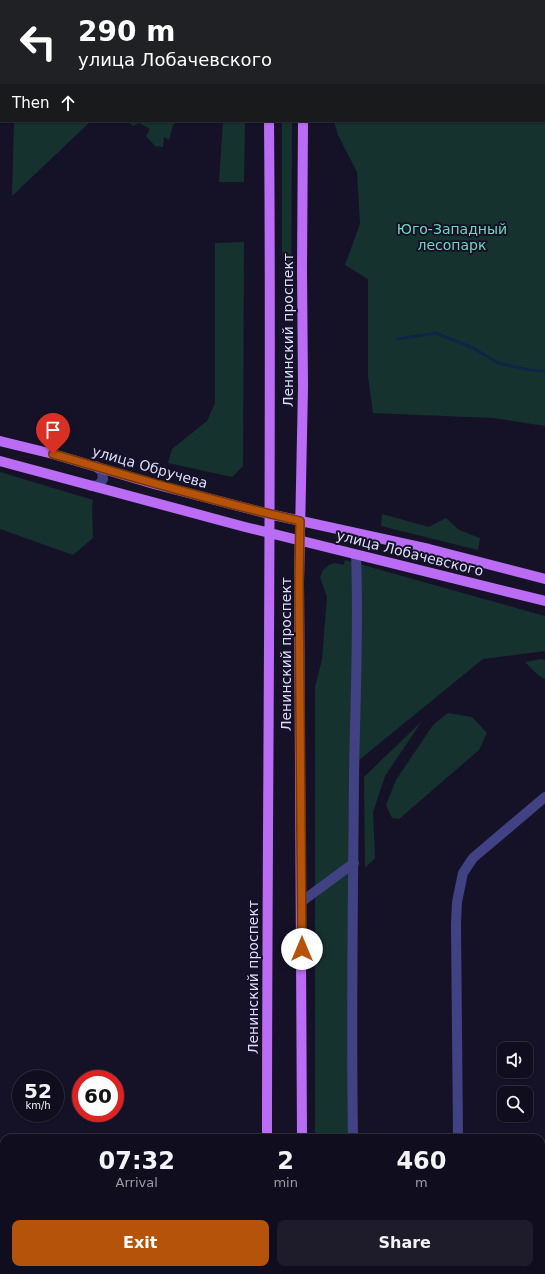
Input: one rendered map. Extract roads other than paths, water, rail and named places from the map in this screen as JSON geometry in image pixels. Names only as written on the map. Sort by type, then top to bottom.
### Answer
[{"type":"main road","name":"Ленинский проспект","points":[[267,1134],[270,253],[269,122]]},
{"type":"main road","name":"Ленинский проспект","points":[[302,1134],[300,521],[303,387],[303,122]]},
{"type":"main road","name":"улица Обручева","points":[[0,441],[269,514]]},
{"type":"main road","points":[[0,461],[269,533]]},
{"type":"main road","name":"улица Лобачевского","points":[[269,514],[429,549],[545,579]]},
{"type":"main road","name":"улица Лобачевского","points":[[269,533],[545,601]]},
{"type":"street","points":[[90,486],[99,484],[103,479],[102,472],[96,466]]},
{"type":"street","points":[[353,1134],[354,777],[357,633],[356,555]]},
{"type":"street","points":[[458,1134],[456,924],[457,902],[464,873],[473,858],[545,797]]},
{"type":"street","points":[[302,902],[354,862]]},
{"type":"waterway","points":[[398,339],[436,333],[473,348],[498,363],[530,370],[545,371]]},
{"type":"park label","name":"Юго-Западный лесопарк","points":[[452,238]]}]
